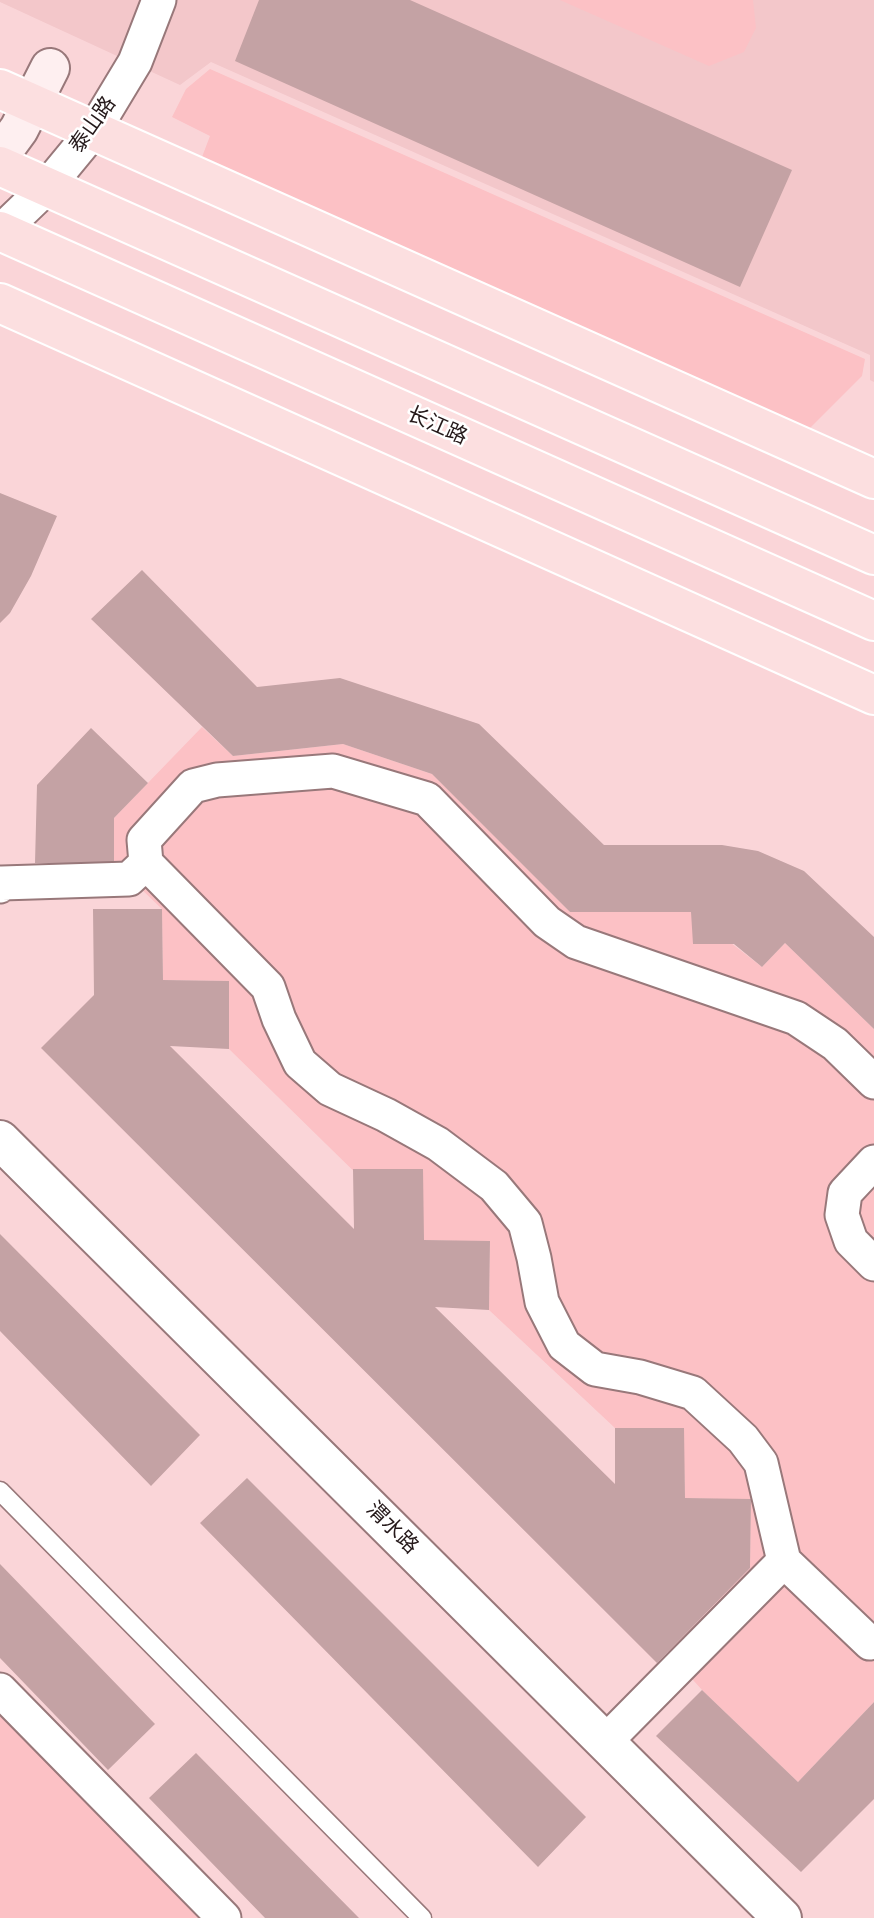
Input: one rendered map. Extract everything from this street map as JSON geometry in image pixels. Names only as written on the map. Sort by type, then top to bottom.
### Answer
[{"type":"main road","points":[[16,96],[50,68]]},
{"type":"main road","points":[[16,96],[874,479]]},
{"type":"main road","points":[[0,155],[19,129],[16,96]]},
{"type":"main road","points":[[0,166],[874,555]]},
{"type":"main road","name":"长江路","points":[[0,231],[874,621]]},
{"type":"main road","points":[[0,303],[874,695]]},
{"type":"street","name":"泰山路","points":[[0,231],[47,187],[94,130],[135,62],[159,0]]},
{"type":"street","points":[[874,1082],[835,1044],[796,1018],[576,942],[547,922],[427,799],[333,771],[217,780],[193,786],[144,841],[146,863],[268,987],[279,1019],[300,1063],[330,1089],[439,1144],[494,1186],[525,1223],[542,1302],[564,1345],[595,1368],[640,1377],[693,1393],[743,1439],[761,1463],[784,1561],[870,1643],[874,1642]]},
{"type":"street","points":[[0,886],[2,883],[129,879],[146,863]]},
{"type":"street","name":"渭水路","points":[[0,1140],[782,1918]]},
{"type":"street","points":[[874,1162],[845,1193],[842,1215],[851,1241],[874,1264]]},
{"type":"street","points":[[606,1741],[784,1561]]},
{"type":"street","points":[[0,1689],[224,1918]]},
{"type":"lane","points":[[0,1491],[422,1918]]},
{"type":"shaded area","points":[[0,0],[874,0],[874,382],[870,380],[870,355],[211,62],[180,85]]},
{"type":"shaded area","points":[[560,0],[753,0],[756,28],[744,52],[709,66]]},
{"type":"shaded area","points":[[210,69],[865,359],[862,376],[808,430],[202,157],[210,136],[172,117],[186,89]]},
{"type":"shaded area","points":[[202,727],[233,756],[343,744],[432,774],[570,912],[691,912],[762,967],[785,943],[874,1029],[874,1702],[798,1782],[702,1690],[668,1652],[750,1568],[751,1500],[685,1498],[683,1428],[615,1428],[489,1310],[490,1242],[424,1240],[229,1049],[229,981],[163,980],[162,909],[114,863],[114,818]]},
{"type":"shaded area","points":[[0,1690],[224,1918],[0,1918]]},
{"type":"building","points":[[259,0],[410,0],[792,170],[740,287],[235,61]]},
{"type":"building","points":[[0,493],[57,516],[31,576],[10,613],[0,623]]},
{"type":"building","points":[[142,570],[257,687],[340,678],[479,724],[604,845],[722,845],[758,851],[804,871],[874,937],[874,1029],[785,943],[762,967],[734,944],[693,944],[691,912],[570,912],[432,774],[343,744],[233,756],[91,619]]},
{"type":"building","points":[[91,728],[148,783],[114,818],[114,863],[35,863],[37,785]]},
{"type":"building","points":[[93,909],[162,909],[163,980],[229,981],[229,1049],[170,1046],[354,1229],[353,1169],[423,1169],[424,1240],[490,1241],[489,1310],[435,1307],[615,1484],[615,1428],[684,1428],[685,1498],[751,1499],[750,1568],[657,1663],[41,1048],[94,995]]},
{"type":"building","points":[[0,1234],[200,1435],[151,1486],[0,1331]]},
{"type":"building","points":[[247,1478],[586,1817],[538,1867],[200,1523]]},
{"type":"building","points":[[0,1564],[155,1724],[108,1770],[0,1658]]},
{"type":"building","points":[[702,1690],[798,1782],[874,1702],[874,1799],[801,1872],[656,1736]]},
{"type":"building","points":[[196,1753],[359,1918],[265,1918],[149,1798]]}]
